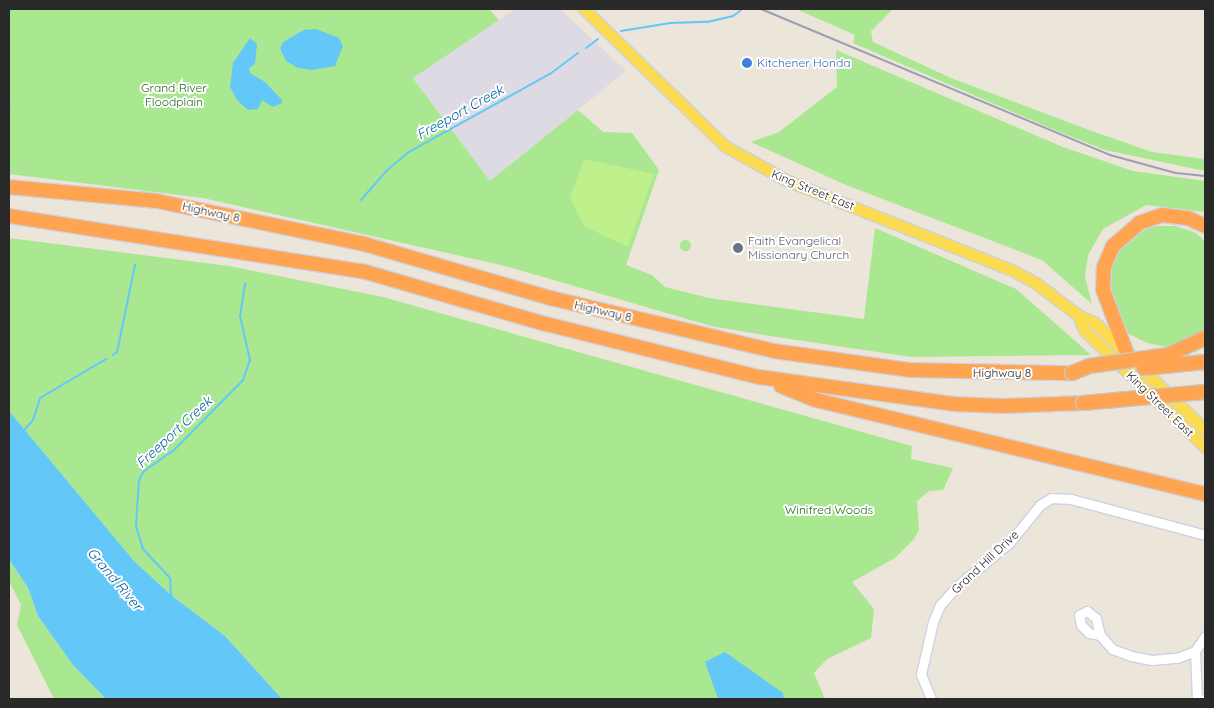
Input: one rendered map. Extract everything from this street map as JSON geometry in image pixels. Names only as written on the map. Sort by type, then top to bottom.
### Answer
[{"type":"highway","name":"Highway 8","points":[[9,187],[35,191],[157,201],[364,244],[550,298],[774,351],[909,370],[1072,373],[1205,362]]},
{"type":"highway","points":[[9,216],[362,271],[546,324],[759,377],[953,404],[1004,406],[1083,403],[1205,392]]},
{"type":"highway","points":[[1128,356],[1103,290],[1104,266],[1113,246],[1139,223],[1162,216],[1188,218],[1205,226]]},
{"type":"highway","points":[[1072,373],[1089,366],[1168,355],[1205,338]]},
{"type":"highway","points":[[759,377],[816,400],[1205,494]]},
{"type":"main road","name":"King Street East","points":[[584,9],[700,125],[743,158],[788,180],[1012,270],[1037,284],[1078,315],[1094,322],[1205,430]]},
{"type":"main road","name":"King Street East","points":[[1078,315],[1084,330],[1205,447]]},
{"type":"street","name":"Grand Hill Drive","points":[[931,699],[921,674],[933,622],[940,605],[957,586],[1010,542],[1040,505],[1051,498],[1071,499],[1205,535]]},
{"type":"street","points":[[1100,635],[1112,648],[1152,660],[1176,658],[1195,651]]},
{"type":"street","points":[[1197,699],[1195,651],[1205,636]]},
{"type":"shaded area","points":[[515,9],[560,9],[626,71],[490,181],[413,77]]},
{"type":"green space","name":"Grand River Floodplain","points":[[9,9],[489,9],[499,20],[413,78],[490,181],[578,110],[603,132],[632,133],[659,170],[626,265],[652,275],[665,287],[709,298],[864,319],[875,228],[1016,289],[1091,355],[911,357],[770,336],[711,326],[505,266],[203,198],[9,174]]},
{"type":"green space","points":[[796,9],[893,9],[871,31],[873,42],[951,78],[1089,130],[1152,152],[1205,159],[1205,171],[1105,150],[1057,131],[853,43],[855,35]]},
{"type":"green space","points":[[836,50],[1063,147],[1133,171],[1205,181],[1205,212],[1146,205],[1103,229],[1088,255],[1085,277],[1092,304],[1042,260],[846,185],[751,142],[779,132],[837,87]]},
{"type":"green space","points":[[584,159],[654,174],[628,247],[584,226],[570,198]]},
{"type":"green space","points":[[1156,226],[1176,226],[1196,233],[1205,241],[1205,332],[1186,343],[1166,347],[1147,343],[1129,334],[1116,320],[1107,302],[1110,262],[1121,245],[1137,233]]},
{"type":"green space","name":"Winifred Woods","points":[[9,238],[229,266],[383,297],[912,446],[911,459],[953,468],[943,490],[929,491],[917,501],[919,530],[914,539],[895,558],[852,582],[874,609],[871,638],[827,659],[814,673],[825,699],[784,699],[783,693],[715,689],[718,699],[282,699],[225,636],[171,595],[134,561],[9,411]]},
{"type":"green space","points":[[683,240],[687,240],[690,245],[689,249],[683,250],[680,247],[680,243]]},
{"type":"green space","points":[[9,559],[28,588],[38,616],[73,665],[106,699],[54,699],[17,625],[21,605],[9,581]]},
{"type":"water","points":[[316,29],[339,38],[343,46],[335,66],[312,70],[298,68],[286,61],[280,48],[283,42],[304,30]]},
{"type":"water","points":[[250,38],[257,44],[255,64],[249,68],[250,73],[265,82],[282,100],[282,103],[273,107],[262,100],[258,109],[248,110],[237,100],[230,87],[233,63]]},
{"type":"water","name":"Grand River","points":[[9,411],[134,561],[171,595],[225,636],[282,699],[106,699],[73,665],[38,616],[28,588],[9,559]]},
{"type":"water","points":[[725,652],[783,693],[784,699],[718,699],[705,662]]},
{"type":"waterway","points":[[621,31],[670,23],[707,22],[733,16],[740,11]]},
{"type":"waterway","name":"Freeport Creek","points":[[586,48],[598,39]]},
{"type":"waterway","name":"Freeport Creek","points":[[361,200],[386,171],[409,152],[550,74],[578,53]]},
{"type":"waterway","points":[[113,355],[117,352],[135,265]]},
{"type":"waterway","name":"Freeport Creek","points":[[171,595],[170,578],[143,549],[136,526],[139,480],[144,471],[175,449],[243,380],[250,360],[240,316],[245,283]]},
{"type":"waterway","points":[[24,430],[33,420],[40,398],[106,359]]},
{"type":"railway","points":[[761,9],[1110,155],[1176,173],[1205,176]]},
{"type":"place","name":"Kitchener Honda","points":[[747,63]]},
{"type":"place","name":"Faith Evangelical Missionary Church","points":[[738,248]]}]
